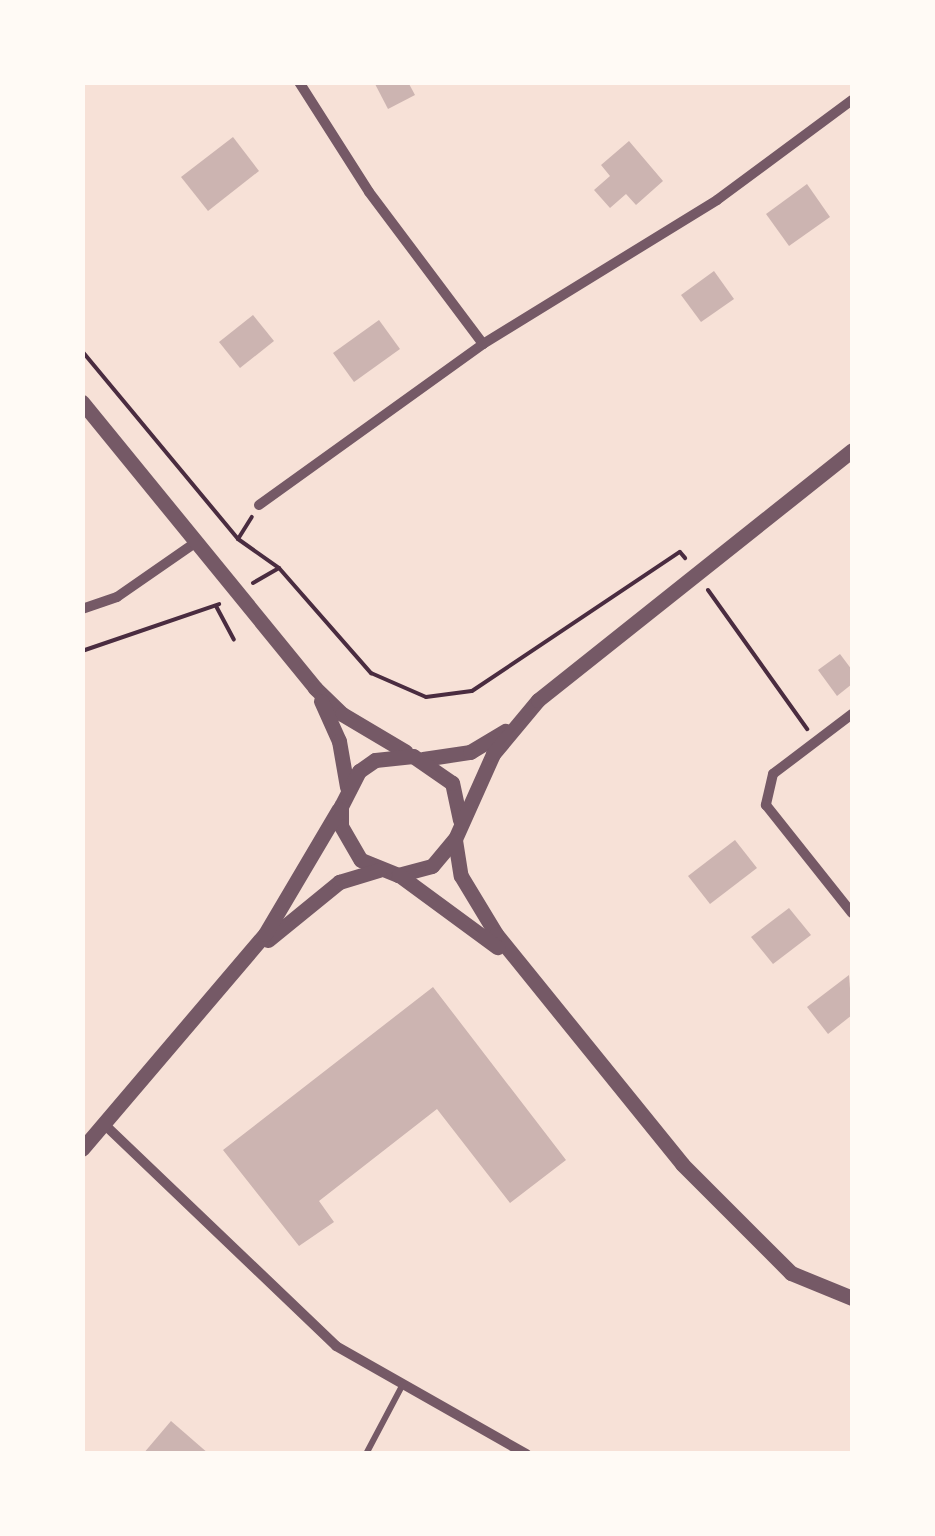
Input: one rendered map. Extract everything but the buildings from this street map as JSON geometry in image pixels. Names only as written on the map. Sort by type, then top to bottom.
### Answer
[{"type":"street","points":[[299,82],[369,192],[483,344]]},
{"type":"street","points":[[259,505],[483,344],[717,200],[852,100]]},
{"type":"street","points":[[82,402],[315,688],[342,714],[418,757],[452,783],[460,820]]},
{"type":"street","points":[[347,787],[375,760],[470,752],[516,722],[696,572],[852,450]]},
{"type":"street","points":[[82,609],[117,597],[198,541]]},
{"type":"street","points":[[82,1149],[233,974],[286,902],[341,806],[347,787],[339,741],[315,688]]},
{"type":"street","points":[[852,714],[773,774],[766,805],[852,912]]},
{"type":"street","points":[[398,874],[432,866],[455,840],[460,820],[516,722]]},
{"type":"street","points":[[341,806],[349,845],[379,870],[398,874],[461,915],[523,969]]},
{"type":"street","points":[[455,840],[471,896],[523,969],[682,1164],[791,1273],[852,1298]]},
{"type":"street","points":[[233,974],[311,900],[339,882],[379,870]]},
{"type":"street","points":[[105,1125],[336,1346],[526,1454]]},
{"type":"lane","points":[[366,1454],[404,1384]]},
{"type":"path","points":[[82,350],[238,538],[279,568],[371,674],[426,697],[472,691],[680,552],[816,741]]},
{"type":"path","points":[[238,538],[259,505]]},
{"type":"path","points":[[216,606],[234,640]]},
{"type":"path","points":[[82,651],[154,631]]}]
